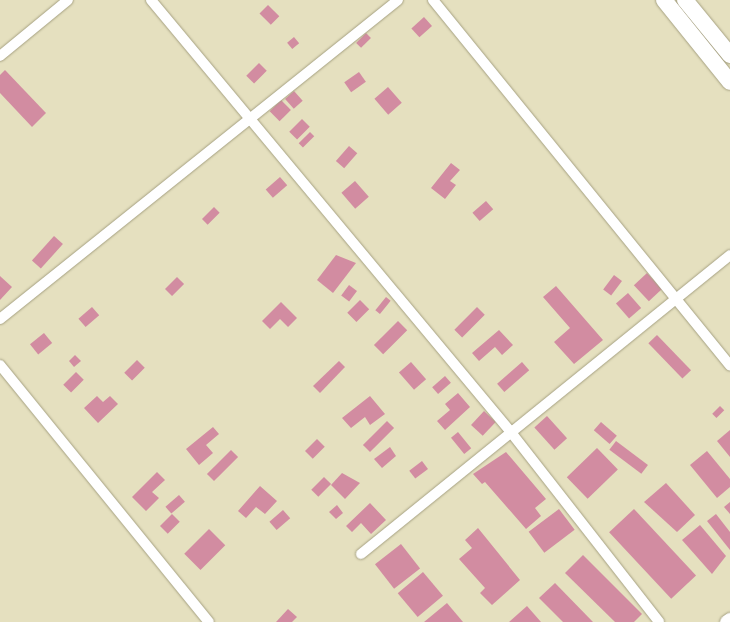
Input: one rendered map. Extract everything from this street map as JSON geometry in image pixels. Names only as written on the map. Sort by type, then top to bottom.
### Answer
[{"type":"main road","points":[[664,0],[730,82]]},
{"type":"main road","points":[[685,0],[730,55]]},
{"type":"street","points":[[0,56],[68,0]]},
{"type":"street","points":[[151,0],[510,431],[659,622]]},
{"type":"street","points":[[0,319],[248,116],[398,0]]},
{"type":"street","points":[[433,0],[730,365]]},
{"type":"street","points":[[361,554],[510,431],[730,255]]},
{"type":"street","points":[[0,365],[209,622]]},
{"type":"building","points":[[268,5],[279,16],[271,25],[260,13]]},
{"type":"building","points":[[424,17],[432,26],[419,37],[411,28]]},
{"type":"building","points":[[366,33],[371,38],[361,48],[356,43]]},
{"type":"building","points":[[294,37],[299,43],[292,49],[287,43]]},
{"type":"building","points":[[259,63],[267,71],[254,84],[246,76]]},
{"type":"building","points":[[5,70],[46,113],[32,127],[0,93],[0,75]]},
{"type":"building","points":[[359,72],[366,82],[351,92],[344,82]]},
{"type":"building","points":[[388,87],[402,103],[388,115],[374,99]]},
{"type":"building","points":[[294,91],[303,101],[294,109],[285,99]]},
{"type":"building","points":[[281,100],[291,110],[280,121],[270,111]]},
{"type":"building","points":[[302,119],[310,127],[297,140],[289,132]]},
{"type":"building","points":[[310,132],[314,136],[303,148],[299,143]]},
{"type":"building","points":[[349,146],[357,153],[344,168],[336,161]]},
{"type":"building","points":[[451,163],[460,170],[450,181],[456,185],[445,199],[431,188]]},
{"type":"building","points":[[280,177],[287,185],[273,198],[266,189]]},
{"type":"building","points":[[355,181],[369,197],[355,209],[341,193]]},
{"type":"building","points":[[486,201],[493,209],[480,221],[472,213]]},
{"type":"building","points":[[214,207],[220,213],[208,225],[202,219]]},
{"type":"building","points":[[54,236],[63,244],[41,269],[32,261]]},
{"type":"building","points":[[336,255],[356,263],[333,293],[317,280]]},
{"type":"building","points":[[647,273],[662,289],[649,301],[634,285]]},
{"type":"building","points":[[614,275],[622,281],[611,295],[603,289]]},
{"type":"building","points":[[0,276],[12,287],[0,300]]},
{"type":"building","points":[[177,277],[184,284],[172,296],[165,289]]},
{"type":"building","points":[[349,285],[357,291],[349,301],[341,295]]},
{"type":"building","points":[[556,286],[603,340],[574,364],[554,342],[570,328],[543,297]]},
{"type":"building","points":[[628,293],[641,308],[629,319],[616,303]]},
{"type":"building","points":[[386,297],[391,301],[380,314],[375,310]]},
{"type":"building","points":[[360,300],[369,309],[356,322],[347,313]]},
{"type":"building","points":[[281,302],[297,318],[288,327],[280,319],[270,329],[262,321]]},
{"type":"building","points":[[92,307],[99,315],[86,327],[78,319]]},
{"type":"building","points":[[477,307],[485,315],[462,337],[454,330]]},
{"type":"building","points":[[398,321],[407,330],[383,354],[374,345]]},
{"type":"building","points":[[499,330],[513,345],[502,355],[495,347],[479,361],[472,353]]},
{"type":"building","points":[[44,333],[52,343],[38,354],[30,344]]},
{"type":"building","points":[[657,335],[691,370],[682,379],[648,343]]},
{"type":"building","points":[[75,355],[81,361],[74,367],[69,361]]},
{"type":"building","points":[[137,360],[145,368],[132,381],[124,373]]},
{"type":"building","points":[[339,361],[345,367],[320,393],[313,386]]},
{"type":"building","points":[[411,362],[426,379],[414,390],[399,372]]},
{"type":"building","points":[[522,362],[529,370],[504,392],[497,384]]},
{"type":"building","points":[[76,372],[84,380],[71,393],[63,385]]},
{"type":"building","points":[[445,376],[451,383],[438,394],[432,387]]},
{"type":"building","points":[[458,393],[470,407],[445,430],[437,421],[450,410],[445,404]]},
{"type":"building","points":[[97,396],[103,402],[110,396],[118,404],[98,423],[84,408]]},
{"type":"building","points":[[370,396],[385,414],[370,425],[365,417],[351,428],[342,418]]},
{"type":"building","points":[[720,406],[724,410],[716,418],[712,414]]},
{"type":"building","points":[[484,411],[496,422],[483,436],[471,425]]},
{"type":"building","points":[[547,416],[567,438],[554,450],[534,427]]},
{"type":"building","points":[[387,421],[394,428],[370,452],[363,445]]},
{"type":"building","points":[[601,422],[617,436],[610,444],[594,430]]},
{"type":"building","points":[[213,427],[219,434],[206,445],[213,453],[199,465],[186,449]]},
{"type":"building","points":[[730,430],[730,457],[717,441]]},
{"type":"building","points":[[458,432],[471,448],[464,454],[451,438]]},
{"type":"building","points":[[317,439],[325,447],[313,459],[305,451]]},
{"type":"building","points":[[616,441],[648,465],[641,474],[609,450]]},
{"type":"building","points":[[390,447],[396,456],[382,468],[374,459]]},
{"type":"building","points":[[597,448],[618,470],[588,499],[567,477]]},
{"type":"building","points":[[231,450],[238,457],[214,481],[207,474]]},
{"type":"building","points":[[707,451],[730,479],[730,487],[717,498],[690,465]]},
{"type":"building","points":[[506,452],[546,499],[535,508],[541,516],[526,529],[485,482],[482,484],[473,474]]},
{"type":"building","points":[[422,461],[428,469],[415,479],[409,471]]},
{"type":"building","points":[[157,472],[165,480],[152,492],[159,498],[146,511],[132,497]]},
{"type":"building","points":[[342,473],[360,483],[345,499],[331,485]]},
{"type":"building","points":[[324,477],[331,484],[318,497],[311,490]]},
{"type":"building","points":[[666,483],[695,515],[677,532],[644,502]]},
{"type":"building","points":[[260,486],[277,501],[265,514],[256,507],[246,518],[238,511]]},
{"type":"building","points":[[179,495],[185,502],[171,514],[165,507]]},
{"type":"building","points":[[730,502],[730,514],[724,507]]},
{"type":"building","points":[[370,503],[386,520],[371,534],[361,523],[352,532],[346,526]]},
{"type":"building","points":[[337,505],[343,513],[336,519],[329,512]]},
{"type":"building","points":[[559,509],[575,530],[544,553],[529,532]]},
{"type":"building","points":[[634,509],[696,576],[671,599],[609,532]]},
{"type":"building","points":[[283,510],[290,518],[277,530],[269,522]]},
{"type":"building","points":[[172,514],[180,522],[168,534],[160,526]]},
{"type":"building","points":[[716,514],[730,532],[730,550],[707,521]]},
{"type":"building","points":[[700,525],[726,556],[712,574],[682,540]]},
{"type":"building","points":[[478,528],[520,580],[492,605],[480,593],[485,588],[459,559],[472,548],[465,540]]},
{"type":"building","points":[[209,529],[225,545],[201,570],[184,554]]},
{"type":"building","points":[[401,544],[420,568],[394,589],[375,564]]},
{"type":"building","points":[[583,555],[642,614],[634,622],[615,622],[565,573]]},
{"type":"building","points":[[423,572],[443,596],[418,617],[398,593]]},
{"type":"building","points":[[555,583],[593,622],[563,622],[539,598]]},
{"type":"building","points":[[447,603],[463,622],[424,622]]},
{"type":"building","points":[[527,606],[541,622],[509,622]]},
{"type":"building","points":[[288,609],[297,617],[292,622],[276,622]]}]
